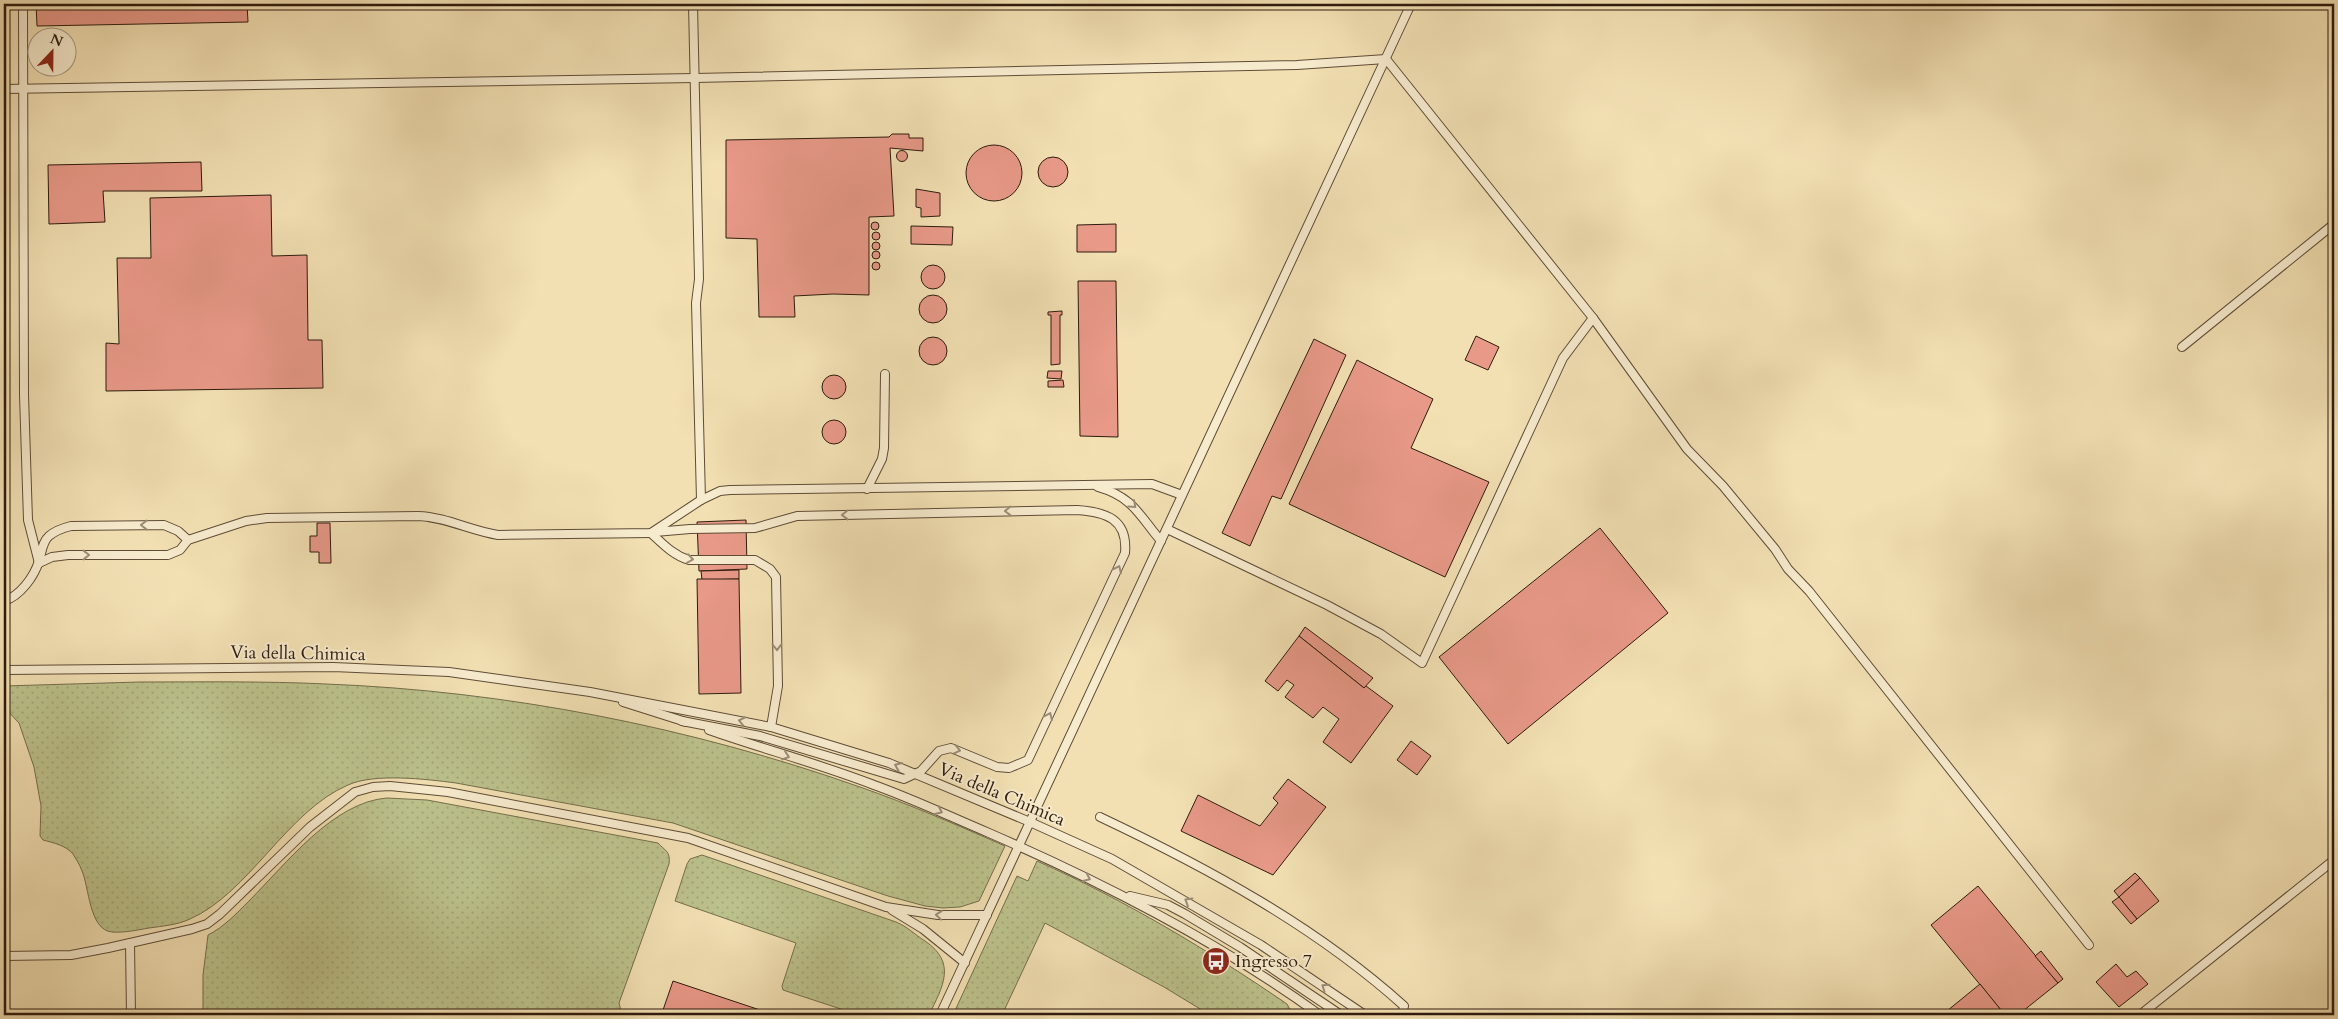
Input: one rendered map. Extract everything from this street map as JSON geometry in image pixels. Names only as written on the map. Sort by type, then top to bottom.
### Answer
[{"type":"lane","points":[[23,4],[24,385],[28,520],[39,563]]},
{"type":"lane","points":[[692,4],[699,278],[696,303],[701,500]]},
{"type":"lane","points":[[940,1015],[1020,847],[1411,4]]},
{"type":"lane","points":[[4,89],[695,78],[1297,65],[1386,58]]},
{"type":"lane","points":[[1386,58],[1593,318],[1687,449],[1723,486],[1775,549],[1788,569],[1815,599],[2089,945]]},
{"type":"lane","points":[[2182,347],[2334,224]]},
{"type":"lane","points":[[1167,529],[1327,605],[1381,634],[1422,663],[1563,358],[1593,318]]},
{"type":"lane","points":[[867,489],[882,459],[884,448],[885,374]]},
{"type":"lane","points":[[650,533],[701,500],[730,490],[1152,484],[1182,495]]},
{"type":"lane","points":[[1091,485],[1114,492],[1127,500],[1139,511],[1161,541]]},
{"type":"lane","points":[[39,563],[52,557],[68,555],[168,554],[180,550],[188,540],[246,521],[287,518],[435,517],[482,532],[498,535],[650,533],[690,528],[755,528],[797,516],[817,515],[1077,510],[1099,513],[1118,523],[1124,532],[1125,553],[1028,760],[1009,768],[997,767],[952,748],[939,751],[921,771],[904,779],[760,736],[682,721]]},
{"type":"lane","points":[[4,601],[21,590],[39,563],[42,548],[48,537],[59,529],[71,526],[164,525],[178,531],[188,540]]},
{"type":"lane","points":[[650,533],[681,558],[689,560],[755,560],[770,569],[776,578],[778,686],[771,727]]},
{"type":"lane","name":"Via della Chimica","points":[[4,670],[334,667],[449,672],[590,692],[771,727],[889,763],[1030,822],[1112,859],[1174,892],[1296,967],[1365,1015]]},
{"type":"lane","name":"Via della Chimica","points":[[590,692],[872,784],[1020,847],[1119,893],[1220,951],[1320,1015]]},
{"type":"lane","points":[[4,956],[71,955],[207,924],[220,914],[310,827],[355,792],[382,787],[448,792],[688,838],[886,906],[938,916],[987,915]]},
{"type":"lane","points":[[1100,817],[1197,864],[1284,915],[1380,984],[1404,1006],[1402,1015]]},
{"type":"lane","points":[[2140,1015],[2334,860]]},
{"type":"lane","points":[[1119,893],[1168,905],[1186,914],[1240,947],[1341,1015]]},
{"type":"lane","points":[[886,906],[923,929],[965,963]]},
{"type":"lane","points":[[130,943],[131,1015]]},
{"type":"lane","points":[[2150,1008],[2156,1015]]},
{"type":"green space","points":[[139,682],[279,682],[394,688],[530,704],[597,716],[664,730],[796,766],[897,800],[1005,846],[979,901],[960,907],[943,908],[925,906],[888,896],[673,823],[456,783],[401,778],[372,779],[348,785],[326,797],[306,813],[231,891],[211,907],[190,919],[175,924],[112,932],[104,929],[94,916],[84,878],[73,854],[63,846],[43,840],[40,836],[41,806],[34,767],[19,723],[4,707],[4,686]]},
{"type":"green space","points":[[387,798],[427,800],[658,843],[665,849],[668,853],[669,864],[619,1003],[621,1011],[626,1015],[203,1015],[203,975],[208,935],[235,915],[295,853],[329,823],[367,802]]},
{"type":"green space","points":[[702,855],[896,922],[908,928],[935,949],[944,966],[942,985],[929,1015],[859,1015],[783,990],[782,986],[796,943],[675,901],[687,864],[690,859]]},
{"type":"green space","points":[[1037,861],[1102,892],[1196,945],[1287,1004],[1293,1015],[1210,1015],[1164,987],[1045,923],[1002,1015],[953,1015],[1017,876],[1028,881]]},
{"type":"building","points":[[36,4],[247,4],[248,22],[37,26]]},
{"type":"building","points":[[892,134],[909,134],[909,138],[923,138],[923,151],[890,148],[894,216],[869,217],[869,295],[794,296],[795,317],[759,317],[757,239],[726,238],[726,140],[889,137]]},
{"type":"building","points":[[994,145],[1005,147],[1014,153],[1020,162],[1022,173],[1020,184],[1014,193],[1005,199],[994,201],[983,199],[974,193],[968,184],[966,173],[968,162],[974,153],[983,147]]},
{"type":"building","points":[[902,150],[908,156],[902,162],[896,156]]},
{"type":"building","points":[[1053,157],[1064,161],[1068,172],[1064,183],[1053,187],[1042,183],[1038,172],[1042,161]]},
{"type":"building","points":[[201,162],[202,191],[103,191],[105,222],[49,224],[48,165]]},
{"type":"building","points":[[916,189],[940,193],[940,216],[921,217],[921,208],[916,207]]},
{"type":"building","points":[[271,195],[272,256],[307,255],[308,340],[322,340],[323,388],[106,391],[106,343],[119,344],[117,258],[151,258],[150,198]]},
{"type":"building","points":[[875,222],[879,226],[875,230],[871,226]]},
{"type":"building","points":[[1116,224],[1116,252],[1077,252],[1077,225]]},
{"type":"building","points":[[911,226],[953,227],[952,245],[911,244]]},
{"type":"building","points":[[876,232],[880,236],[876,240],[872,236]]},
{"type":"building","points":[[876,242],[880,246],[876,250],[872,246]]},
{"type":"building","points":[[876,251],[880,255],[876,259],[872,255]]},
{"type":"building","points":[[876,262],[880,266],[876,270],[872,266]]},
{"type":"building","points":[[933,265],[941,269],[945,277],[941,285],[933,289],[925,285],[921,277],[925,269]]},
{"type":"building","points":[[1078,281],[1116,281],[1118,437],[1080,436]]},
{"type":"building","points":[[933,295],[943,299],[947,309],[943,319],[933,323],[923,319],[919,309],[923,299]]},
{"type":"building","points":[[1062,311],[1062,315],[1060,315],[1060,364],[1051,365],[1051,315],[1048,315],[1048,312]]},
{"type":"building","points":[[1476,336],[1499,347],[1488,370],[1465,360]]},
{"type":"building","points":[[933,337],[943,341],[947,351],[943,361],[933,365],[923,361],[919,351],[923,341]]},
{"type":"building","points":[[1314,339],[1346,355],[1281,499],[1272,496],[1250,546],[1222,533]]},
{"type":"building","points":[[1357,360],[1433,399],[1411,448],[1489,482],[1445,577],[1289,504]]},
{"type":"building","points":[[1048,371],[1062,371],[1061,379],[1047,378]]},
{"type":"building","points":[[834,375],[842,379],[846,387],[842,395],[834,399],[826,395],[822,387],[826,379]]},
{"type":"building","points":[[1063,380],[1064,387],[1048,387],[1048,381]]},
{"type":"building","points":[[834,420],[842,424],[846,432],[842,440],[834,444],[826,440],[822,432],[826,424]]},
{"type":"building","points":[[746,520],[747,569],[699,571],[697,522]]},
{"type":"building","points":[[317,523],[330,523],[331,563],[319,563],[319,552],[310,552],[310,536],[317,536]]},
{"type":"building","points":[[1600,528],[1668,613],[1508,744],[1439,657]]},
{"type":"building","points":[[739,570],[739,579],[702,580],[701,571]]},
{"type":"building","points":[[697,579],[739,579],[741,693],[699,694]]},
{"type":"building","points":[[1305,627],[1373,678],[1364,688],[1299,636]]},
{"type":"building","points":[[1299,636],[1364,688],[1366,686],[1393,706],[1351,763],[1323,742],[1339,719],[1323,707],[1313,718],[1285,697],[1294,685],[1287,680],[1278,691],[1265,681]]},
{"type":"building","points":[[1411,741],[1431,756],[1417,775],[1397,760]]},
{"type":"building","points":[[1288,779],[1326,807],[1273,875],[1181,831],[1198,795],[1260,826],[1278,803],[1273,798]]},
{"type":"building","points":[[2135,873],[2140,878],[2119,897],[2114,891]]},
{"type":"building","points":[[2140,878],[2159,901],[2137,919],[2119,897]]},
{"type":"building","points":[[1978,886],[2058,983],[2018,1015],[2005,1015],[1931,925]]},
{"type":"building","points":[[2119,897],[2137,919],[2131,924],[2112,902]]},
{"type":"building","points":[[2041,951],[2063,979],[2058,983],[2035,956]]},
{"type":"building","points":[[2116,964],[2127,977],[2136,971],[2148,984],[2119,1007],[2096,982]]},
{"type":"building","points":[[673,981],[775,1015],[669,1015],[662,1013]]},
{"type":"building","points":[[1980,984],[2005,1015],[1990,1015],[1986,1012],[1982,1015],[1942,1015]]},
{"type":"place","name":"Ingresso 7","points":[[1216,961]]}]
